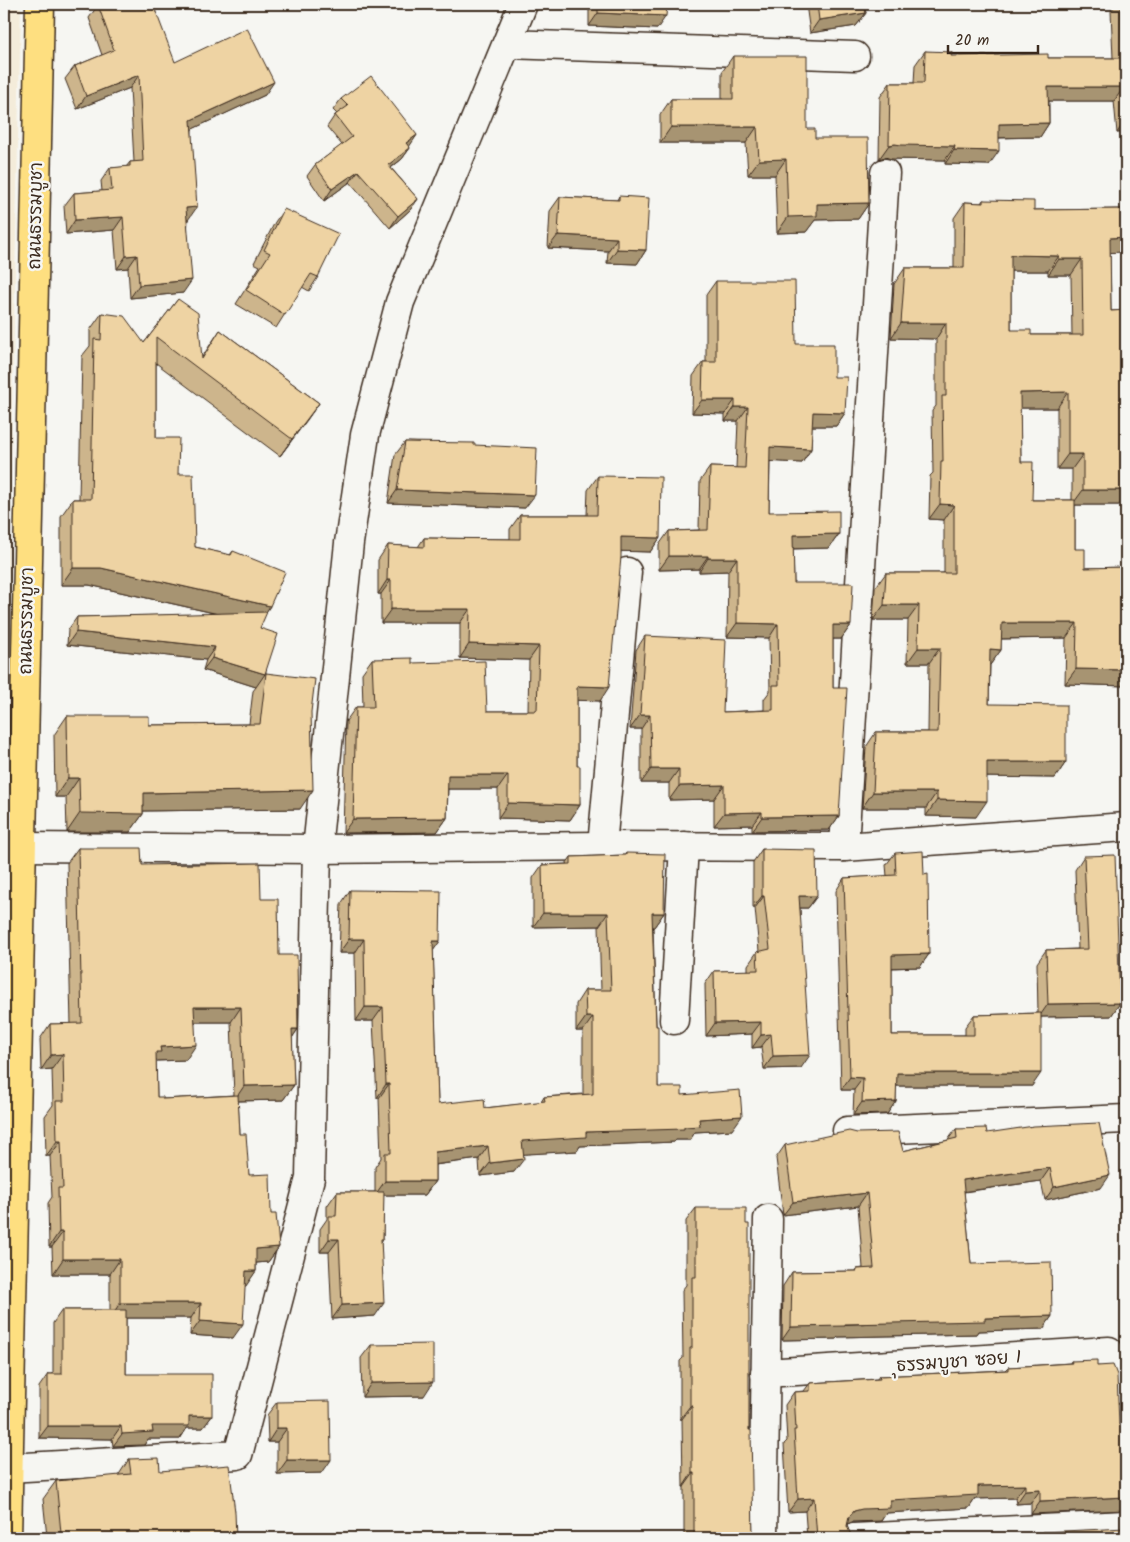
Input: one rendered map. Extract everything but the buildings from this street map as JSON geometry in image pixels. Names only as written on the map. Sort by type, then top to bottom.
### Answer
[{"type":"main road","name":"ถนนธรรมบูชา","points":[[7,1538],[21,847],[13,803],[40,4]]},
{"type":"street","points":[[8,1468],[238,1455],[310,1178],[317,849],[349,543],[365,435],[400,302],[523,4]]},
{"type":"street","points":[[507,44],[855,56]]},
{"type":"street","points":[[844,847],[885,173]]},
{"type":"street","points":[[602,846],[627,572]]},
{"type":"street","points":[[21,847],[317,849],[602,846],[844,847],[1126,828]]},
{"type":"street","points":[[674,1020],[684,846]]},
{"type":"street","points":[[847,1131],[1126,1119]]},
{"type":"street","points":[[763,1538],[768,1219]]},
{"type":"street","name":"ุธรรมบูชา ซอย 1","points":[[765,1373],[1109,1351],[1126,1391]]},
{"type":"street","points":[[853,1538],[1126,1525]]},
{"type":"shaded area","points":[[4,4],[21,4],[4,786]]}]
